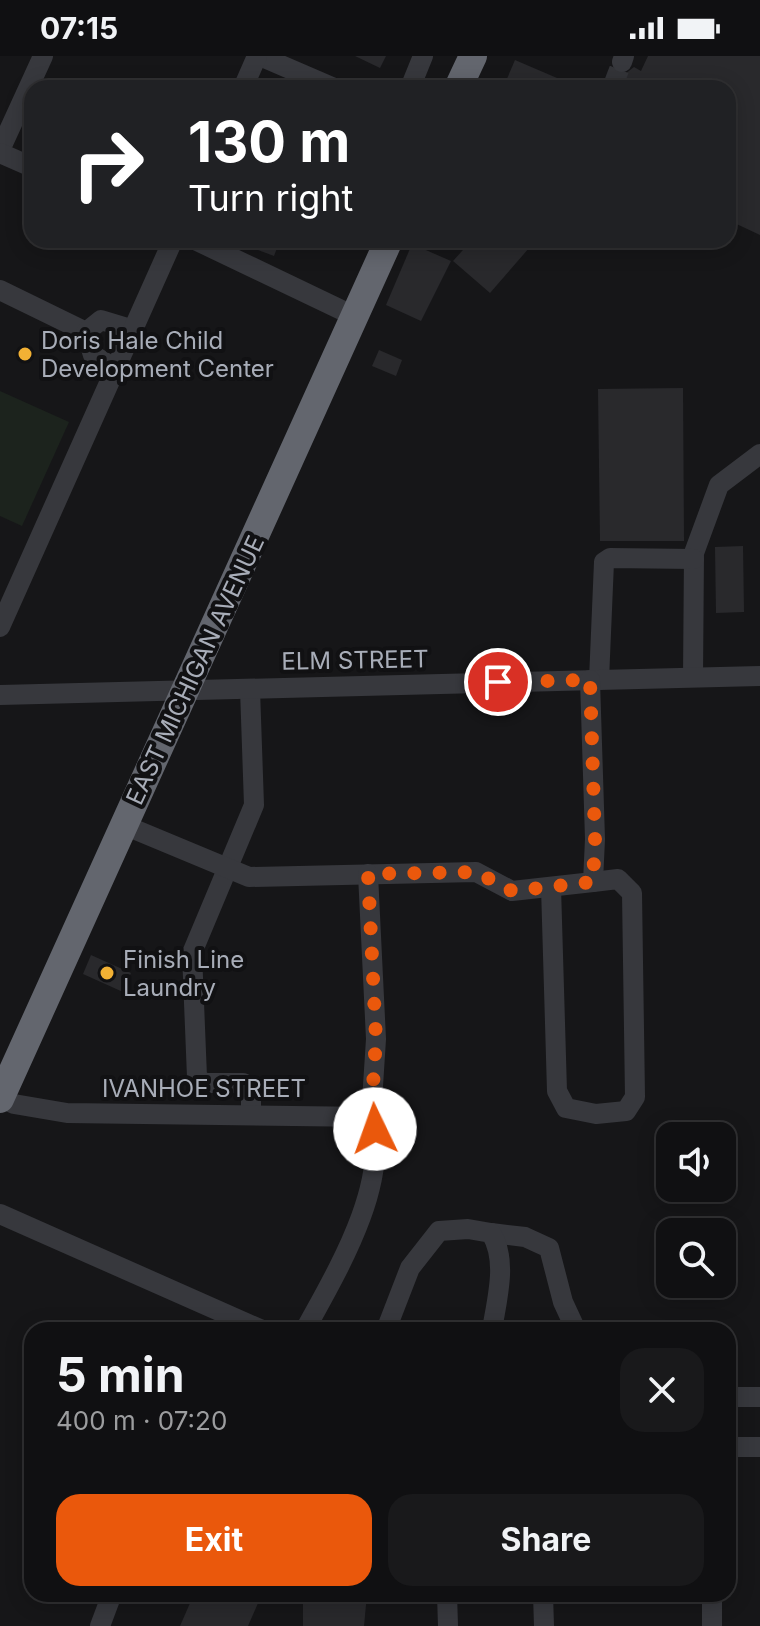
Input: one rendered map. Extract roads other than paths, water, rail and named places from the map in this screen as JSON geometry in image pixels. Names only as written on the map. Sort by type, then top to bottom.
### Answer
[{"type":"highway","points":[[462,80],[473,56]]},
{"type":"highway","name":"EAST MICHIGAN AVENUE","points":[[0,1099],[188,691],[385,248]]},
{"type":"street","points":[[32,80],[43,56]]},
{"type":"street","points":[[247,80],[259,56],[315,80]]},
{"type":"street","points":[[413,80],[423,56]]},
{"type":"street","points":[[24,98],[0,152],[24,163]]},
{"type":"street","points":[[0,627],[170,248]]},
{"type":"street","points":[[212,248],[354,316]]},
{"type":"street","points":[[0,290],[86,332],[93,355],[116,369]]},
{"type":"street","points":[[86,332],[101,320],[134,330]]},
{"type":"street","points":[[693,677],[694,559],[719,485],[760,454]]},
{"type":"street","points":[[593,882],[595,680],[604,562],[610,558],[694,559]]},
{"type":"street","name":"ELM STREET","points":[[0,695],[760,676]]},
{"type":"street","points":[[250,689],[254,805],[192,953],[197,1077],[204,1083],[243,1083],[251,1087],[251,1115]]},
{"type":"street","points":[[124,825],[249,877],[476,872],[512,891],[618,879],[632,893],[635,1097],[626,1111],[596,1114],[566,1108],[557,1091],[551,887]]},
{"type":"street","points":[[309,1322],[371,1191],[375,1129],[371,1117],[376,1039],[368,874]]},
{"type":"street","name":"IVANHOE STREET","points":[[0,1099],[67,1113],[371,1117]]},
{"type":"street","points":[[0,1214],[244,1322]]},
{"type":"street","points":[[389,1322],[410,1268],[439,1231],[468,1229],[525,1237],[549,1248],[563,1302],[572,1322]]},
{"type":"street","points":[[491,1233],[500,1248],[493,1322]]},
{"type":"street","points":[[736,1397],[760,1397]]},
{"type":"street","points":[[736,1447],[760,1447]]},
{"type":"street","points":[[100,1626],[109,1602]]},
{"type":"street","points":[[447,1602],[448,1626]]},
{"type":"street","points":[[543,1602],[544,1626]]},
{"type":"street","points":[[712,1602],[712,1626]]},
{"type":"tunnel","points":[[615,80],[622,62]]},
{"type":"place","name":"Doris Hale Child Development Center","points":[[25,354]]},
{"type":"place","name":"Finish Line Laundry","points":[[107,973]]}]
